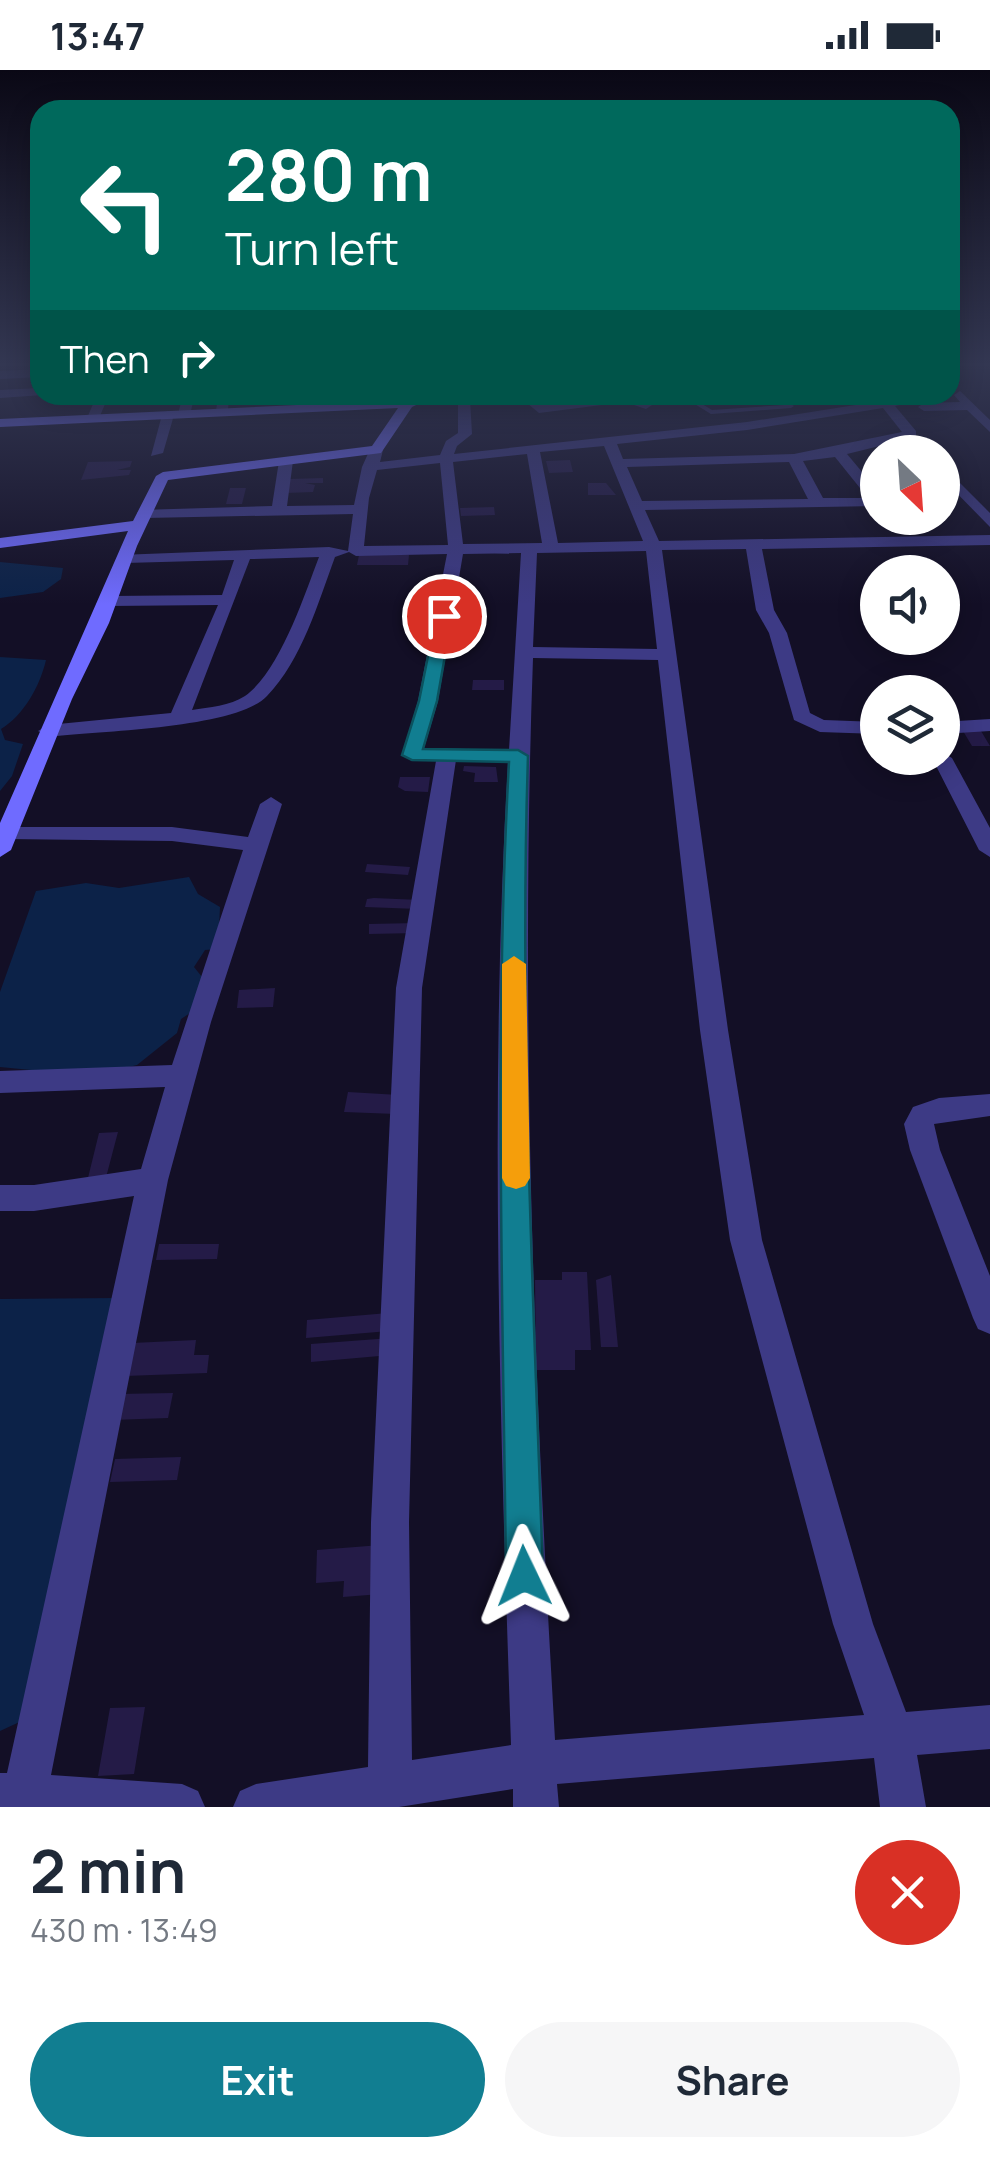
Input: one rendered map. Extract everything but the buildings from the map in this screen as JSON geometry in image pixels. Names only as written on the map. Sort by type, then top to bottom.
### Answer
[{"type":"street","points":[[156,453],[159,443]]},
{"type":"street","points":[[356,552],[360,510],[372,458],[383,443]]},
{"type":"street","points":[[452,443],[446,458],[456,549],[428,701],[412,755],[518,756]]},
{"type":"street","points":[[256,846],[172,834],[4,841],[48,731],[163,476],[286,461],[446,458],[532,449],[613,452],[648,443]]},
{"type":"street","points":[[689,443],[719,490]]},
{"type":"street","points":[[635,506],[700,462],[770,468],[794,458],[887,443]]},
{"type":"street","points":[[532,449],[540,548],[522,652],[514,860],[514,1082],[520,1464],[534,1786]]},
{"type":"street","points":[[613,452],[673,483],[818,503],[860,502]]},
{"type":"street","points":[[613,452],[653,546],[714,1030],[746,1240],[853,1624],[892,1734],[903,1807]]},
{"type":"street","points":[[838,452],[860,479]]},
{"type":"street","points":[[794,458],[818,503]]},
{"type":"street","points":[[279,510],[286,461]]},
{"type":"street","points":[[960,489],[990,522]]},
{"type":"street","points":[[0,543],[143,519],[279,510],[360,510]]},
{"type":"street","points":[[125,558],[753,544],[899,535],[990,540]]},
{"type":"street","points":[[753,544],[765,610],[778,633],[800,716],[820,726],[860,727]]},
{"type":"street","points":[[48,731],[250,702],[269,680],[291,641],[329,552]]},
{"type":"street","points":[[180,715],[229,600],[244,554]]},
{"type":"street","points":[[108,601],[229,600]]},
{"type":"street","points":[[522,652],[668,655]]},
{"type":"street","points":[[960,727],[990,726]]},
{"type":"street","points":[[362,1796],[390,1522],[409,988],[447,754]]},
{"type":"street","points":[[951,775],[990,850]]},
{"type":"street","points":[[182,1807],[13,1795],[153,1180],[182,1076],[271,804]]},
{"type":"street","points":[[0,1082],[182,1076]]},
{"type":"street","points":[[990,1105],[938,1109],[924,1115],[919,1124],[925,1150],[990,1318]]},
{"type":"street","points":[[0,1198],[34,1198],[153,1180]]},
{"type":"street","points":[[256,1807],[534,1786],[892,1734],[990,1727]]},
{"type":"water","points":[[0,562],[63,568],[61,579],[43,592],[0,598]]},
{"type":"water","points":[[0,657],[46,660],[30,699],[1,729],[5,740],[23,744],[12,776],[0,791]]},
{"type":"water","points":[[189,877],[198,894],[220,907],[218,949],[205,950],[194,967],[206,982],[193,1011],[181,1019],[177,1033],[137,1065],[92,1076],[0,1067],[0,992],[36,891],[86,883],[119,888]]},
{"type":"water","points":[[118,1298],[26,1719],[0,1731],[0,1299]]},
{"type":"slow traffic","points":[[514,964],[516,1178]]},
{"type":"route","points":[[444,616],[428,701],[412,755],[518,756],[514,1082],[524,1576]]}]
